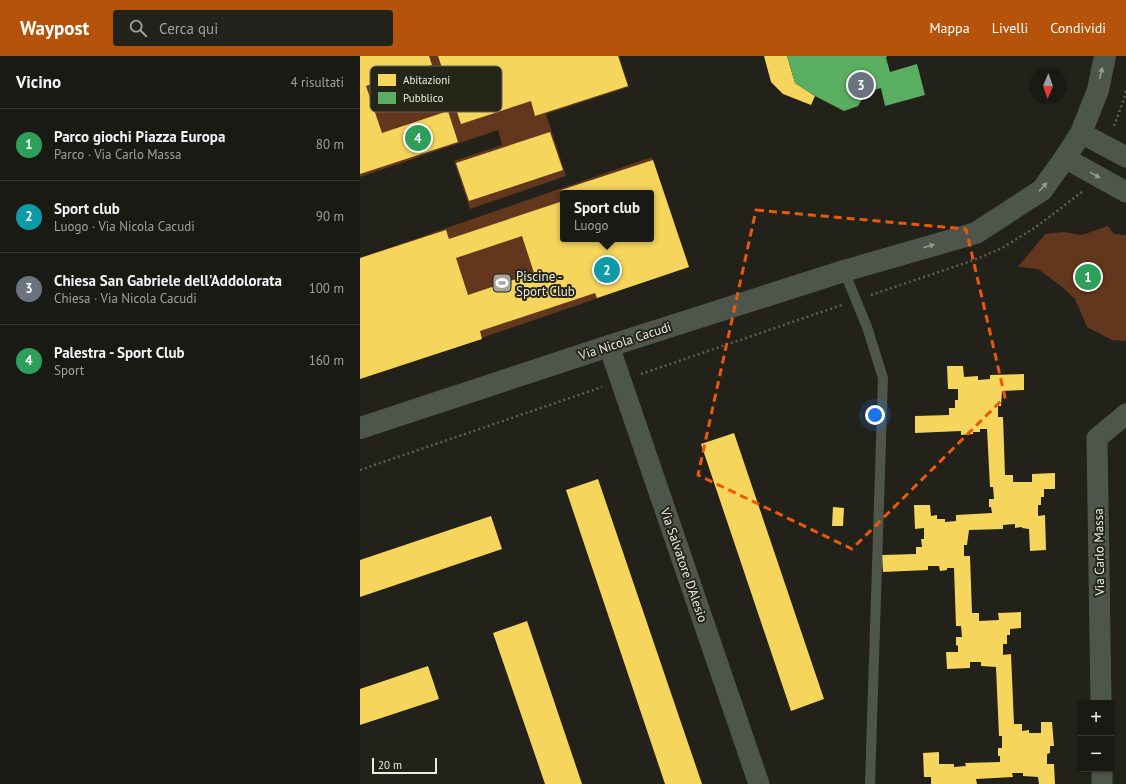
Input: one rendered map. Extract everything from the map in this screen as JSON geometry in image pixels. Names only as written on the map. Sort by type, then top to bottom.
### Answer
[{"type":"street","name":"Via Nicola Cacudi","points":[[360,428],[609,346],[891,256],[976,232],[1042,190],[1081,133],[1098,90],[1105,56]]},
{"type":"street","points":[[1081,133],[1126,157]]},
{"type":"street","points":[[1065,158],[1126,192]]},
{"type":"street","name":"Via Salvatore D'Alesio","points":[[609,346],[759,784]]},
{"type":"street","name":"Via Carlo Massa","points":[[1101,700],[1097,438],[1126,414]]},
{"type":"street","points":[[1102,772],[1102,784]]},
{"type":"lane","points":[[844,271],[867,327],[883,378],[870,784]]},
{"type":"highlighted area","points":[[756,210],[966,229],[1005,397],[852,549],[698,475]]},
{"type":"shaded area","points":[[360,56],[619,56],[629,87],[546,114],[566,176],[470,209],[454,161],[502,145],[498,130],[360,177]]},
{"type":"shaded area","name":"Piscine - Sport Club","points":[[652,157],[689,267],[360,379],[360,258]]},
{"type":"shaded area","points":[[1108,226],[1114,234],[1126,235],[1126,341],[1112,340],[1087,327],[1075,299],[1061,286],[1038,269],[1018,267],[1045,234],[1063,232],[1082,235]]},
{"type":"building: Abitazioni","points":[[360,56],[429,56],[432,65],[429,66],[370,66],[370,85],[366,86],[370,98],[370,112],[375,112],[382,133],[448,112],[458,142],[360,174]]},
{"type":"building: Abitazioni","points":[[438,56],[618,56],[628,86],[535,116],[531,101],[502,111],[502,66],[441,66]]},
{"type":"building: Abitazioni","points":[[764,56],[787,56],[795,83],[815,96],[811,105],[783,94],[771,82]]},
{"type":"building: Abitazioni","points":[[457,112],[498,112],[461,124]]},
{"type":"building: Abitazioni","points":[[550,132],[563,170],[469,201],[456,163]]},
{"type":"building: Abitazioni","name":"Piscine - Sport Club","points":[[653,160],[689,267],[597,298],[595,293],[480,331],[482,339],[360,379],[360,258],[446,230],[449,239],[560,202],[560,242],[654,242],[654,190],[561,190]],"holes":[[[522,236],[534,273],[468,295],[456,258]]]},
{"type":"building: Abitazioni","points":[[947,366],[963,366],[964,377],[978,376],[978,380],[990,379],[990,375],[1024,374],[1024,390],[1002,391],[1001,406],[998,406],[998,417],[1003,417],[1005,475],[1013,475],[1013,482],[1032,482],[1032,474],[1055,473],[1055,489],[1044,489],[1044,497],[1041,497],[1041,505],[1038,505],[1038,516],[1045,515],[1046,550],[1030,551],[1029,529],[1022,527],[1015,528],[1015,524],[1003,525],[1003,529],[969,530],[967,545],[964,545],[964,556],[970,556],[972,613],[979,613],[979,621],[999,620],[998,613],[1021,612],[1021,628],[1010,629],[1010,635],[1007,635],[1007,644],[1003,644],[1003,655],[1011,654],[1014,724],[1022,724],[1022,731],[1029,730],[1029,733],[1041,733],[1041,722],[1052,722],[1054,746],[1050,746],[1050,753],[1047,754],[1047,764],[1054,764],[1055,784],[1039,784],[1038,777],[1023,776],[1023,773],[1012,773],[1013,777],[976,779],[977,784],[931,784],[931,777],[924,777],[923,753],[939,752],[939,764],[954,764],[954,767],[966,766],[965,763],[1000,762],[998,748],[1002,748],[1002,736],[999,736],[996,667],[981,666],[981,662],[970,662],[970,668],[947,669],[946,652],[958,652],[956,637],[962,637],[961,626],[956,626],[954,568],[947,568],[947,570],[940,571],[939,566],[928,566],[928,570],[883,572],[882,555],[916,554],[916,547],[922,547],[921,539],[924,539],[924,528],[915,529],[914,505],[930,505],[931,516],[937,515],[937,519],[945,519],[945,522],[956,521],[956,515],[992,513],[991,507],[989,507],[989,499],[994,499],[993,487],[990,487],[987,429],[980,429],[980,432],[973,432],[973,434],[961,435],[961,431],[915,433],[915,416],[949,415],[949,408],[955,408],[955,400],[958,400],[958,389],[948,389]]},
{"type":"building: Abitazioni","points":[[734,433],[824,699],[791,711],[701,444]]},
{"type":"building: Abitazioni","points":[[598,479],[702,784],[665,784],[566,490]]},
{"type":"building: Abitazioni","points":[[833,507],[844,508],[843,526],[832,526]]},
{"type":"building: Abitazioni","points":[[491,516],[502,549],[360,597],[360,560]]},
{"type":"building: Abitazioni","points":[[527,621],[582,784],[545,784],[493,633]]},
{"type":"building: Abitazioni","points":[[428,666],[439,699],[360,725],[360,689]]},
{"type":"building: Pubblico","points":[[787,56],[887,56],[886,58],[890,72],[917,64],[925,95],[885,106],[881,88],[866,92],[858,106],[844,111],[815,96],[795,83]]},
{"type":"place","name":"Chiesa San Gabriele dell'Addolorata","points":[[861,85]]},
{"type":"place","name":"Palestra - Sport Club","points":[[418,138]]},
{"type":"place","name":"Sport club","points":[[607,270]]},
{"type":"place","name":"Parco giochi Piazza Europa","points":[[1088,277]]},
{"type":"place","name":"Piscine - Sport Club","points":[[502,283]]}]
